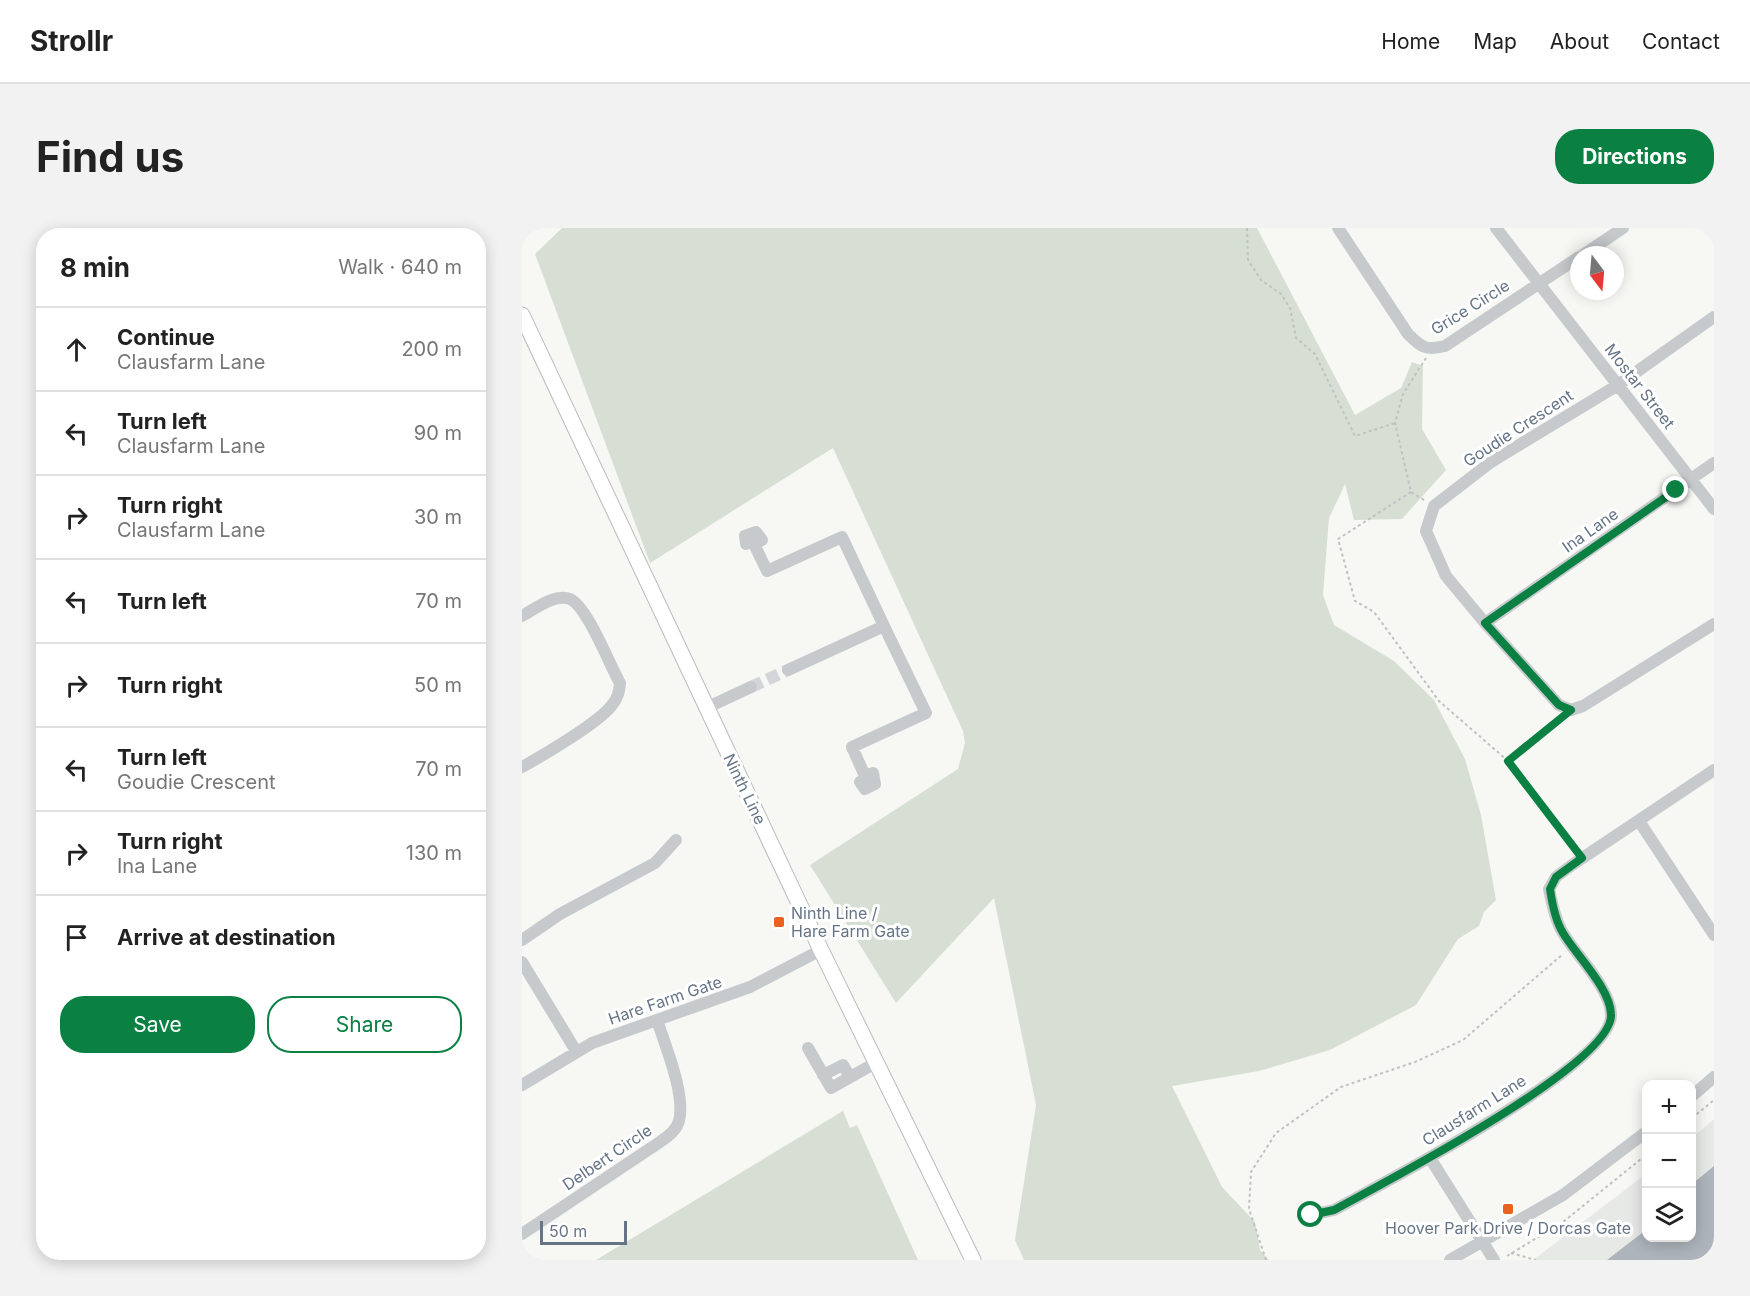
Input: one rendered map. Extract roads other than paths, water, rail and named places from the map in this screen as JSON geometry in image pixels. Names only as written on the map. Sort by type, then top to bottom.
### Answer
[{"type":"main road","name":"Ninth Line","points":[[522,315],[821,950],[973,1260]]},
{"type":"street","name":"Grice Circle","points":[[1338,228],[1408,334],[1422,348],[1431,350],[1445,346],[1539,282],[1496,228]]},
{"type":"street","points":[[1596,246],[1623,228]]},
{"type":"street","points":[[1539,282],[1570,263]]},
{"type":"street","name":"Mostar Street","points":[[1539,282],[1714,509]]},
{"type":"street","name":"Goudie Crescent","points":[[1485,623],[1446,576],[1426,531],[1434,506],[1491,462],[1618,385],[1714,317]]},
{"type":"street","name":"Ina Lane","points":[[1485,623],[1714,464]]},
{"type":"street","points":[[750,544],[767,571],[842,537],[926,713],[852,747],[862,779]]},
{"type":"street","points":[[522,616],[555,599],[569,599],[580,608],[620,683],[619,696],[611,708],[549,752],[522,768]]},
{"type":"street","points":[[1485,623],[1559,705],[1571,710],[1583,706],[1714,624]]},
{"type":"street","points":[[788,670],[884,626]]},
{"type":"street","points":[[706,708],[751,687]]},
{"type":"street","name":"Clausfarm Lane","points":[[1311,1215],[1334,1210],[1430,1158],[1515,1108],[1580,1058],[1608,1028],[1612,1015],[1607,998],[1561,930],[1550,889],[1556,877],[1582,858],[1714,770]]},
{"type":"street","points":[[1639,821],[1714,935]]},
{"type":"street","points":[[522,940],[560,914],[655,863],[676,840]]},
{"type":"street","name":"Hare Farm Gate","points":[[522,1085],[576,1051],[750,987],[821,950]]},
{"type":"street","points":[[522,962],[576,1051]]},
{"type":"street","name":"Delbert Circle","points":[[522,1234],[660,1142],[676,1127],[680,1112],[678,1095],[657,1020]]},
{"type":"street","points":[[808,1048],[831,1088],[877,1062]]},
{"type":"street","points":[[1696,1093],[1714,1077]]},
{"type":"street","points":[[1450,1260],[1563,1194],[1644,1134]]},
{"type":"street","points":[[1430,1158],[1494,1260]]},
{"type":"tunnel","points":[[751,687],[788,670]]},
{"type":"place","name":"Ninth Line / Hare Farm Gate","points":[[779,922]]},
{"type":"place","name":"Hoover Park Drive / Dorcas Gate","points":[[1508,1209]]}]
